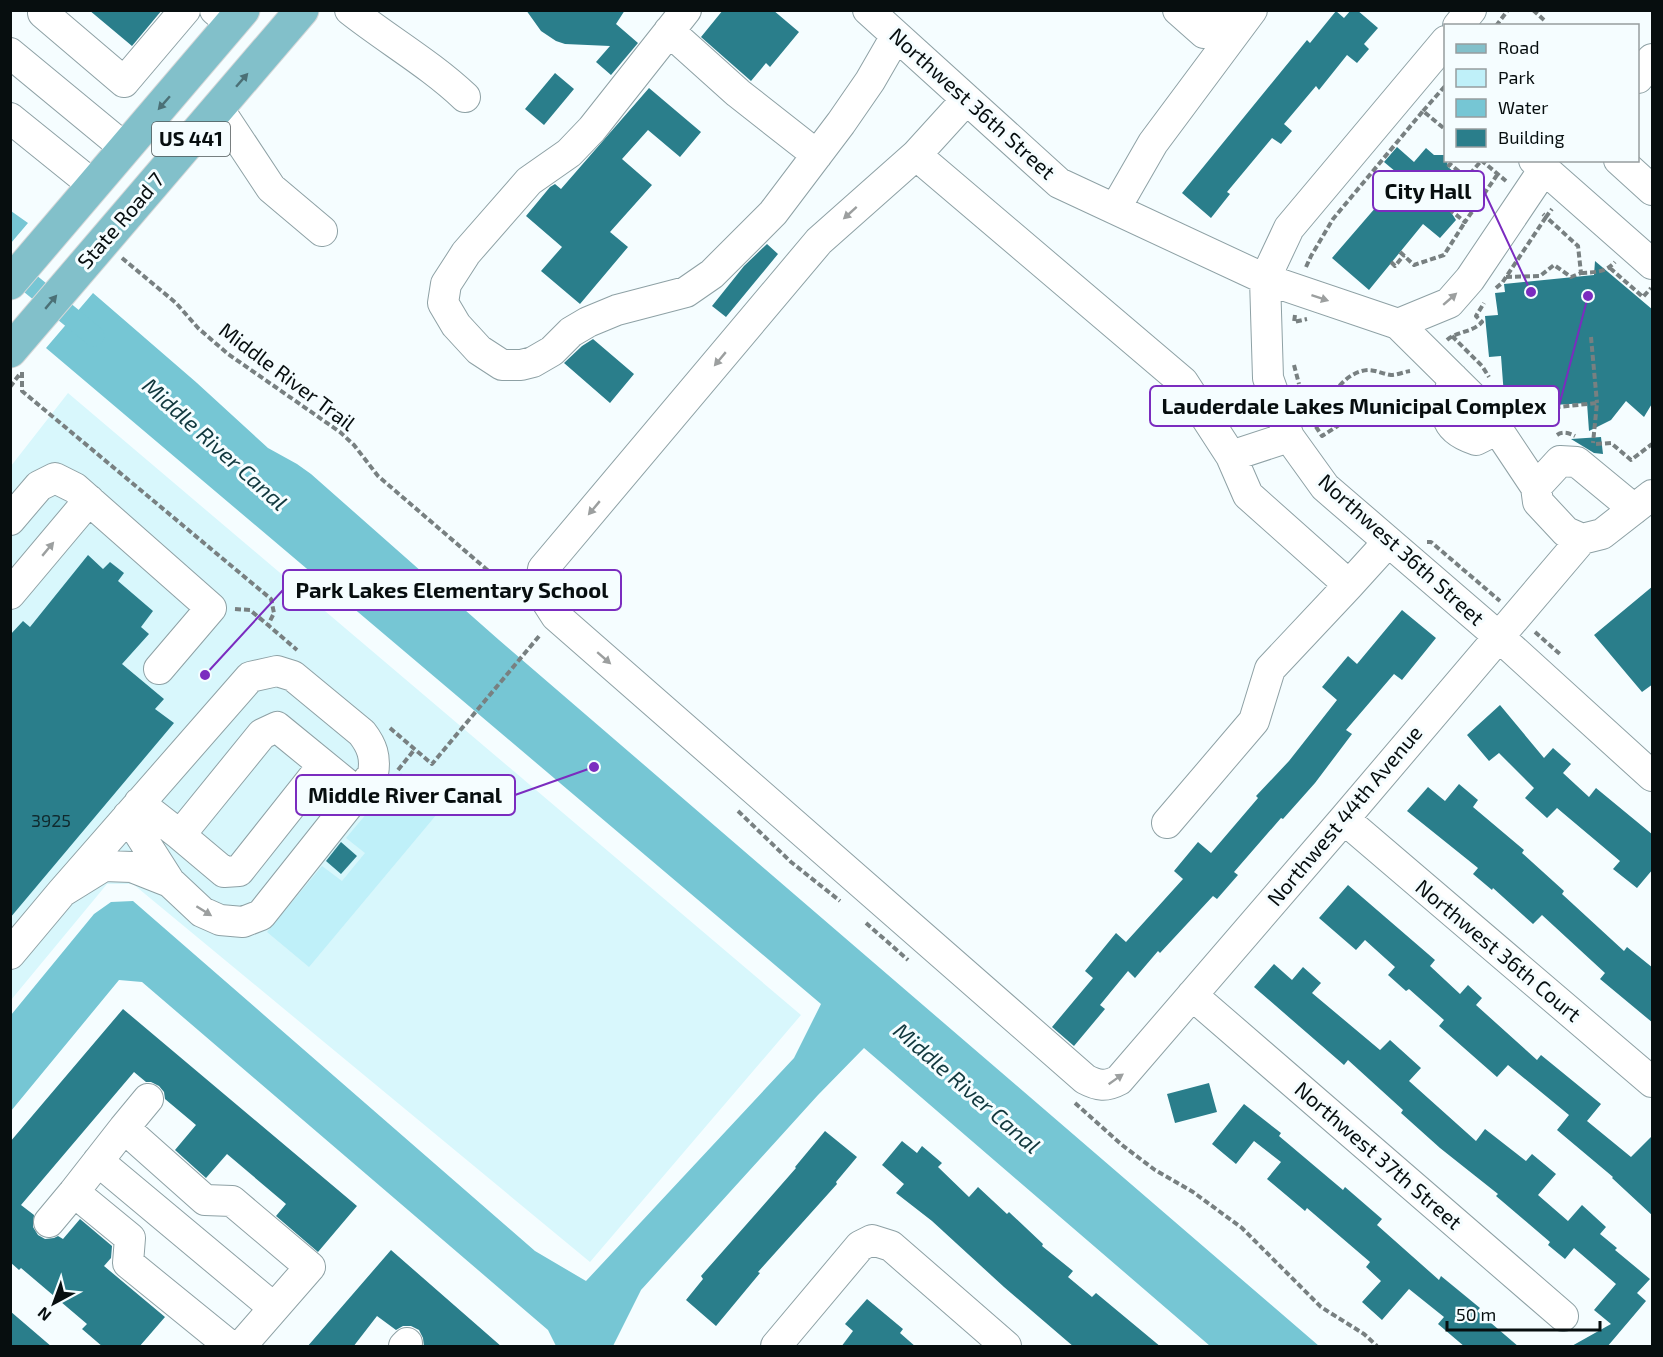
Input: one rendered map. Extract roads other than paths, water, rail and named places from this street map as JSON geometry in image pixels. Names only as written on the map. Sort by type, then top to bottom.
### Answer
[{"type":"main road","name":"State Road 7","points":[[18,353],[81,268],[302,10]]},
{"type":"main road","name":"US 441","points":[[10,283],[125,148],[230,15]]},
{"type":"street","points":[[45,10],[43,13],[124,82],[185,10]]},
{"type":"street","points":[[350,10],[380,34],[409,52],[465,97]]},
{"type":"street","name":"Northwest 36th Street","points":[[868,10],[1059,183],[1265,279],[1268,378],[1289,437],[1325,487],[1498,636],[1653,776]]},
{"type":"street","points":[[1178,10],[1204,33],[1222,10]]},
{"type":"street","points":[[1115,209],[1153,143],[1252,10]]},
{"type":"street","points":[[817,155],[738,93],[677,21],[592,129],[569,153],[529,181],[466,253],[446,284],[443,303],[456,325],[480,350],[502,365],[521,365],[533,362],[552,351],[571,332],[588,322],[616,310],[686,292],[712,274],[773,213],[817,155],[870,81],[896,36]]},
{"type":"street","points":[[10,53],[125,148]]},
{"type":"street","points":[[1639,77],[1653,59]]},
{"type":"street","points":[[1439,78],[1289,228],[1265,279],[1398,324],[1445,370],[1448,421],[1459,434],[1476,440],[1512,431],[1536,487],[1538,502],[1566,532],[1582,539],[1602,534],[1643,502],[1577,462],[1560,461],[1536,487]]},
{"type":"street","points":[[966,100],[916,155],[1184,382],[1231,456],[1248,495],[1349,585]]},
{"type":"street","points":[[218,108],[271,188],[322,231]]},
{"type":"street","points":[[10,118],[93,185]]},
{"type":"street","name":"Northwest 44th Avenue","points":[[916,155],[819,241],[543,569],[540,591],[556,616],[1085,1079],[1098,1085],[1109,1085],[1119,1080],[1582,539]]},
{"type":"street","points":[[1621,162],[1653,190]]},
{"type":"street","points":[[1398,324],[1449,303],[1470,279],[1524,198],[1539,165],[1653,264]]},
{"type":"street","points":[[1231,456],[1289,437]]},
{"type":"street","points":[[10,520],[39,486],[56,478],[75,488],[211,608],[159,669]]},
{"type":"street","points":[[10,594],[88,500]]},
{"type":"street","points":[[1167,823],[1254,721],[1270,669],[1388,542]]},
{"type":"street","points":[[10,954],[62,892],[134,809],[250,677],[277,671],[293,676],[362,733],[371,745],[375,761],[373,774],[359,794],[261,915],[243,922],[220,920],[202,912],[170,882],[134,809]]},
{"type":"street","points":[[180,835],[262,734],[277,727],[359,794]]},
{"type":"street","points":[[134,809],[180,835],[224,872],[239,871],[323,765]]},
{"type":"street","name":"Northwest 36th Court","points":[[1344,819],[1653,1082]]},
{"type":"street","points":[[62,892],[104,866],[132,867],[170,882]]},
{"type":"street","name":"Northwest 37th Street","points":[[1192,995],[1563,1316]]},
{"type":"street","points":[[49,1222],[147,1099]]},
{"type":"street","points":[[124,1128],[205,1200],[232,1201],[310,1267],[241,1347]]},
{"type":"street","points":[[98,1161],[274,1308]]},
{"type":"street","points":[[74,1192],[130,1238],[128,1263],[230,1347]]},
{"type":"street","points":[[776,1347],[860,1246],[872,1240],[891,1246],[1006,1347]]},
{"type":"water","points":[[11,211],[28,223],[11,243]]},
{"type":"water","points":[[93,293],[268,448],[311,474],[499,640],[1319,1346],[1210,1346],[864,1048],[818,1095],[641,1290],[613,1346],[556,1346],[548,1330],[142,982],[119,980],[11,1111],[11,1015],[94,914],[111,902],[133,901],[535,1251],[586,1281],[794,1058],[821,1004],[46,348]]},
{"type":"waterway","name":"Middle River Canal","points":[[10,267],[94,336]]},
{"type":"place","name":"City Hall","points":[[1531,292]]},
{"type":"place","name":"Lauderdale Lakes Municipal Complex","points":[[1588,296]]},
{"type":"place","name":"Park Lakes Elementary School","points":[[205,675]]},
{"type":"place","name":"Middle River Canal","points":[[594,767]]}]
